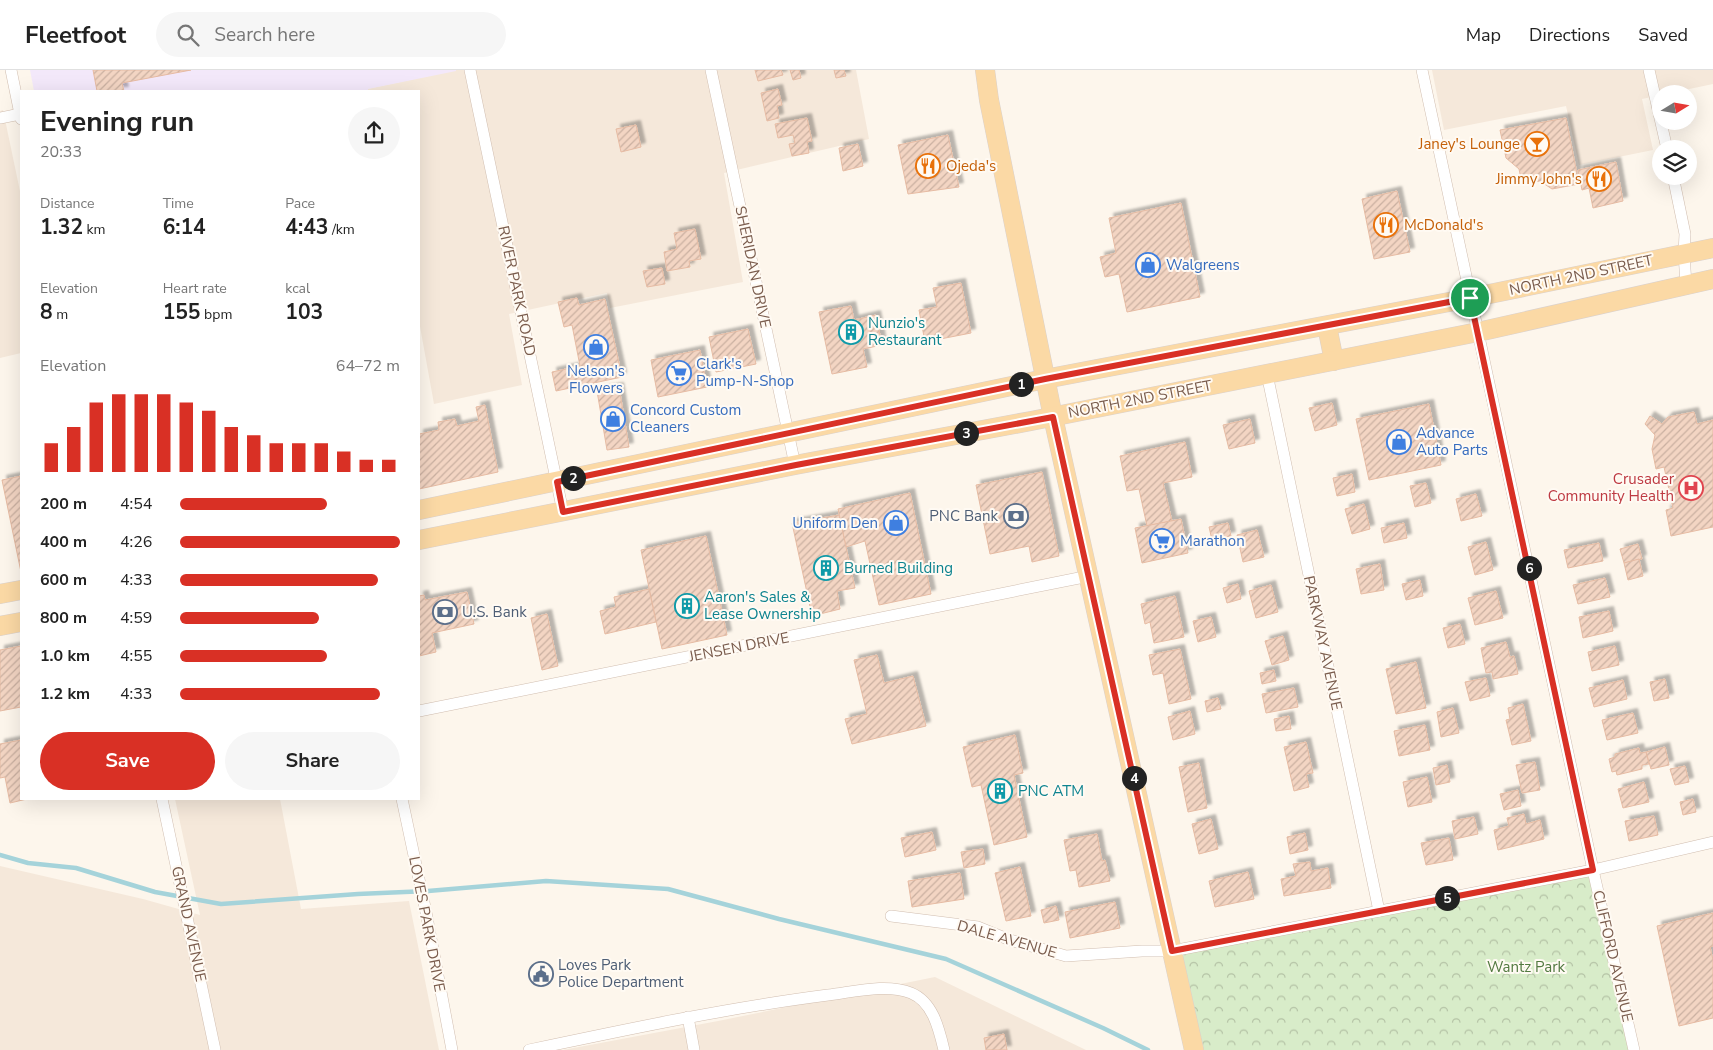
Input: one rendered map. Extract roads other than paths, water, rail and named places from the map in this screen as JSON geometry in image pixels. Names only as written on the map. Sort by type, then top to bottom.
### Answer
[{"type":"main road","points":[[985,70],[988,100],[1053,417],[1194,1048]]},
{"type":"main road","name":"NORTH 2ND STREET","points":[[420,510],[1045,379],[1470,298],[1713,248]]},
{"type":"main road","name":"NORTH 2ND STREET","points":[[420,540],[1478,332],[1713,279]]},
{"type":"main road","points":[[1326,326],[1334,361]]},
{"type":"main road","points":[[0,594],[20,590]]},
{"type":"main road","points":[[0,626],[20,622]]},
{"type":"street","points":[[11,70],[20,112]]},
{"type":"street","name":"RIVER PARK ROAD","points":[[470,70],[563,512]]},
{"type":"street","name":"SHERIDAN DRIVE","points":[[711,70],[796,465]]},
{"type":"street","name":"CLIFFORD AVENUE","points":[[1422,70],[1593,870],[1634,1050]]},
{"type":"street","points":[[1649,70],[1664,140]]},
{"type":"street","points":[[0,118],[20,117]]},
{"type":"street","points":[[1675,185],[1685,234],[1686,285]]},
{"type":"street","name":"PARKWAY AVENUE","points":[[1267,374],[1379,911]]},
{"type":"street","name":"JENSEN DRIVE","points":[[420,711],[1089,576]]},
{"type":"street","name":"GRAND AVENUE","points":[[162,800],[215,1050]]},
{"type":"street","name":"LOVES PARK DRIVE","points":[[402,800],[452,1050]]},
{"type":"street","name":"DALE AVENUE","points":[[891,916],[978,927],[1010,940],[1066,956],[1172,951],[1593,870],[1713,842]]},
{"type":"street","points":[[529,1050],[688,1017],[800,999],[889,989],[902,991],[918,997],[926,1004],[932,1013],[944,1050]]},
{"type":"street","points":[[688,1017],[694,1050]]},
{"type":"waterway","points":[[0,855],[28,863],[76,868],[155,892],[221,904],[428,891],[546,881],[668,889],[779,919],[946,959],[1103,1028],[1148,1050]]},
{"type":"place","name":"Janey's Lounge","points":[[1537,144]]},
{"type":"place","name":"Ojeda's","points":[[928,166]]},
{"type":"place","name":"Jimmy John's","points":[[1599,179]]},
{"type":"place","name":"McDonald's","points":[[1386,225]]},
{"type":"place","name":"Walgreens","points":[[1148,265]]},
{"type":"place","name":"Nunzio's Restaurant","points":[[851,332]]},
{"type":"place","name":"Nelson's Flowers","points":[[596,347]]},
{"type":"place","name":"Clark's Pump-N-Shop","points":[[679,373]]},
{"type":"place","name":"Concord Custom Cleaners","points":[[613,419]]},
{"type":"place","name":"Advance Auto Parts","points":[[1399,442]]},
{"type":"place","name":"Crusader Community Health","points":[[1691,488]]},
{"type":"place","name":"PNC Bank","points":[[1016,516]]},
{"type":"place","name":"Uniform Den","points":[[896,523]]},
{"type":"place","name":"Marathon","points":[[1162,541]]},
{"type":"place","name":"Burned Building","points":[[826,568]]},
{"type":"place","name":"Aaron's Sales & Lease Ownership","points":[[687,606]]},
{"type":"place","name":"U.S. Bank","points":[[445,612]]},
{"type":"place","name":"PNC ATM","points":[[1000,791]]},
{"type":"place","name":"Loves Park Police Department","points":[[541,974]]},
{"type":"park label","name":"Wantz Park","points":[[1526,967]]}]
